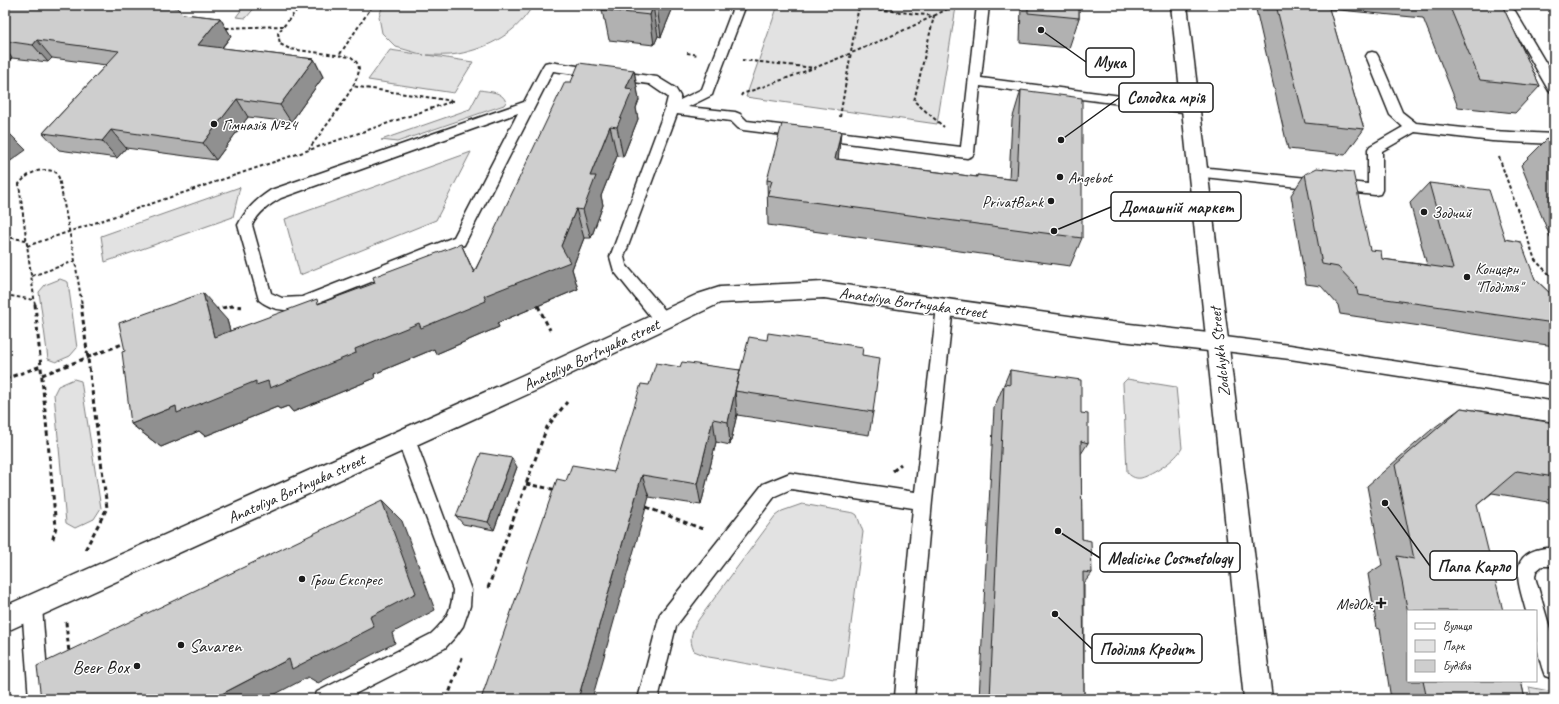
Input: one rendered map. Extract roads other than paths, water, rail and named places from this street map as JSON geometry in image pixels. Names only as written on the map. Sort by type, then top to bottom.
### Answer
[{"type":"street","name":"Zodchykh Street","points":[[1179,5],[1258,699]]},
{"type":"street","name":"Anatoliya Bortnyaka street","points":[[5,620],[406,439],[705,300],[720,295],[824,290],[1112,331],[1217,343]]},
{"type":"lane","points":[[672,109],[708,92],[740,5]]},
{"type":"lane","points":[[672,109],[735,116],[743,125],[967,153],[983,5]]},
{"type":"lane","points":[[1495,5],[1511,14],[1554,88]]},
{"type":"lane","points":[[1372,56],[1397,115],[1413,126],[1492,136],[1554,139]]},
{"type":"lane","points":[[528,105],[276,194],[260,204],[251,212],[245,225],[264,296],[273,303],[286,305],[303,303],[459,242],[549,66],[652,80],[670,90],[674,96],[672,109],[617,257],[618,267],[664,320]]},
{"type":"lane","points":[[974,81],[1191,109]]},
{"type":"lane","points":[[1198,172],[1376,190],[1375,149],[1413,126]]},
{"type":"lane","points":[[906,696],[923,501],[940,368],[945,307]]},
{"type":"lane","points":[[1217,343],[1290,352],[1554,393]]},
{"type":"lane","points":[[324,699],[438,641],[448,631],[457,618],[462,603],[462,590],[406,439]]},
{"type":"lane","points":[[648,699],[667,621],[769,490],[790,481],[923,501]]},
{"type":"lane","points":[[1535,610],[1526,577],[1527,567],[1534,559],[1545,555],[1554,557]]},
{"type":"lane","points":[[32,607],[39,699]]},
{"type":"lane","points":[[1537,616],[1552,669],[1554,669]]},
{"type":"place","name":"Мука","points":[[1041,30]]},
{"type":"place","name":"Гімназія №24","points":[[214,124]]},
{"type":"place","name":"Солодка мрія","points":[[1061,140]]},
{"type":"place","name":"Angebot","points":[[1060,177]]},
{"type":"place","name":"PrivatBank","points":[[1051,201]]},
{"type":"place","name":"Зодчий","points":[[1424,212]]},
{"type":"place","name":"Домашній маркет","points":[[1054,231]]},
{"type":"place","name":"Концерн \"Поділля\"","points":[[1467,277]]},
{"type":"place","name":"Папа Карло","points":[[1385,503]]},
{"type":"place","name":"Medicine Cosmetology","points":[[1058,531]]},
{"type":"place","name":"Грош Експрес","points":[[302,579]]},
{"type":"place","name":"МедОк","points":[[1381,603]]},
{"type":"place","name":"Поділля Кредит","points":[[1055,614]]},
{"type":"place","name":"Savaren","points":[[181,645]]},
{"type":"place","name":"Beer Box","points":[[137,666]]}]
